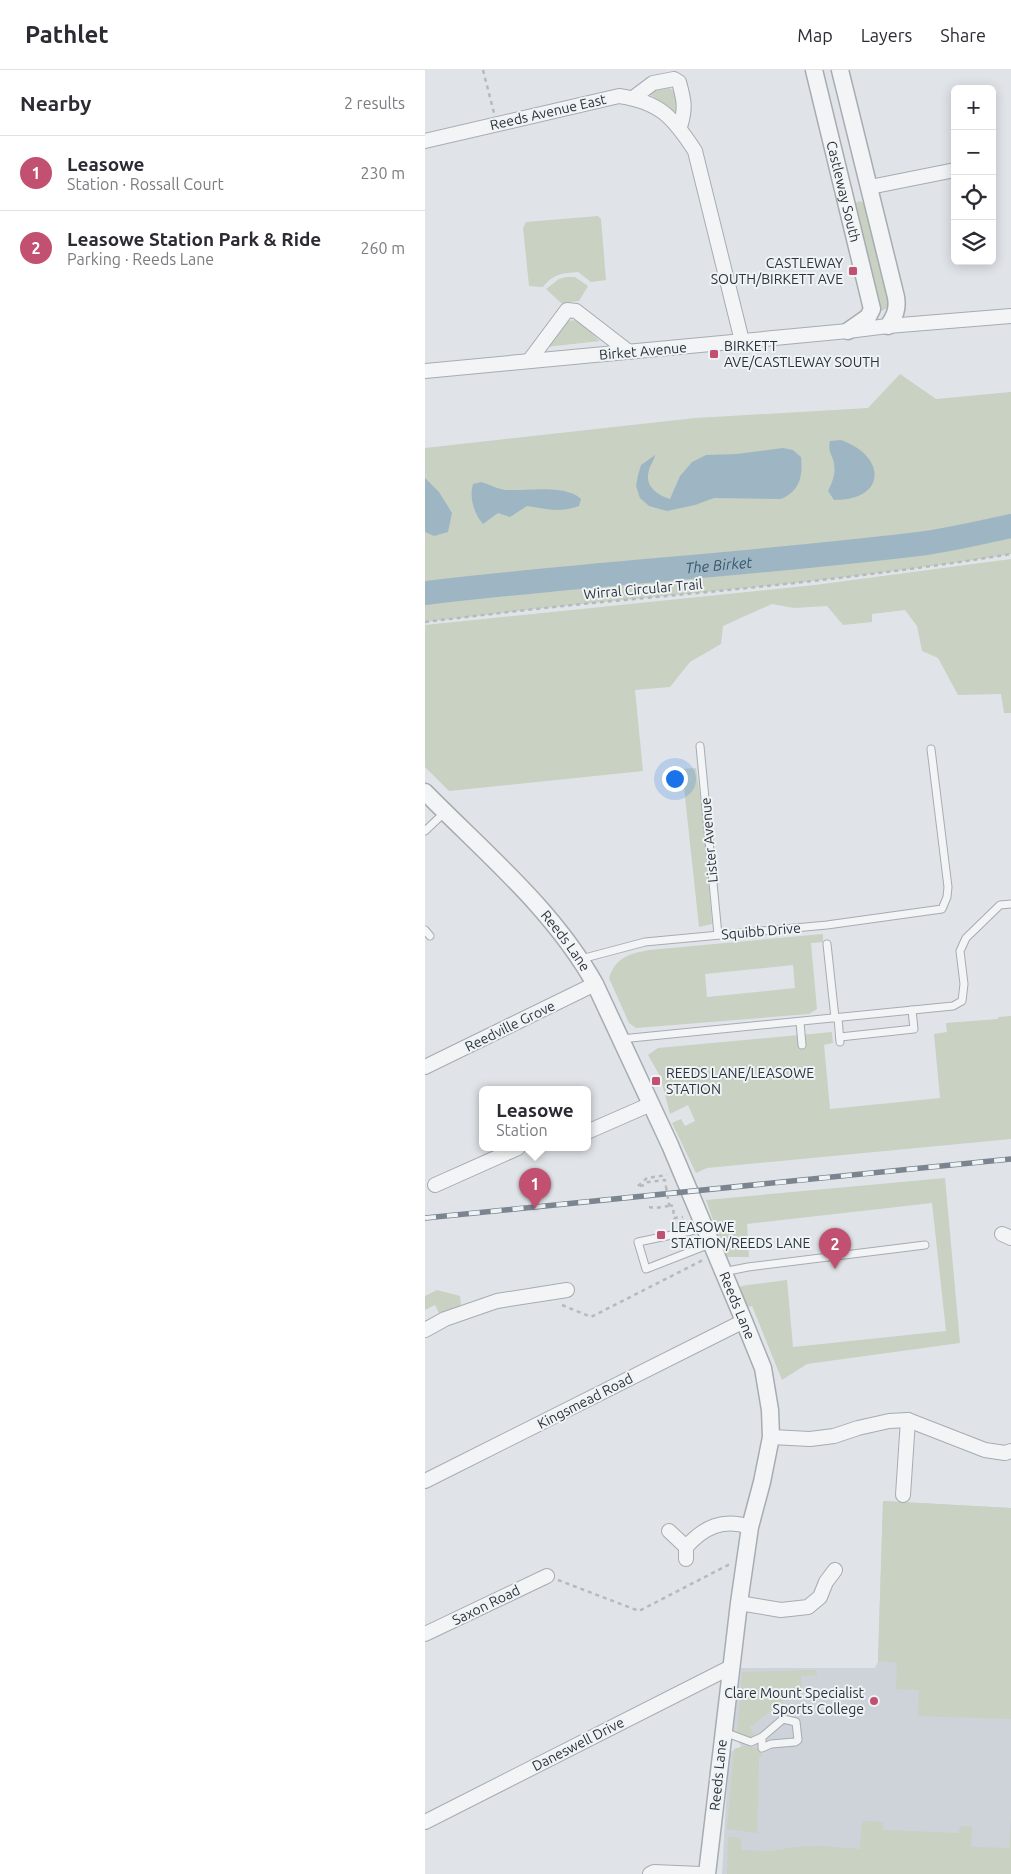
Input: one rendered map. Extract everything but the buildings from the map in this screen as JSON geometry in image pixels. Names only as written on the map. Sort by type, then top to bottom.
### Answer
[{"type":"street","name":"Castleway South","points":[[814,70],[872,309],[868,316],[848,331]]},
{"type":"street","name":"Castleway South","points":[[840,70],[896,297],[897,308],[895,317],[888,326]]},
{"type":"street","points":[[633,98],[653,84],[674,79],[679,82],[685,101],[684,115],[679,127]]},
{"type":"street","name":"Reeds Avenue East","points":[[425,141],[619,96],[640,99],[660,109],[679,127],[695,151],[742,341]]},
{"type":"street","points":[[844,194],[951,171]]},
{"type":"street","points":[[529,361],[567,310],[576,311],[629,352]]},
{"type":"street","name":"Birket Avenue","points":[[426,370],[1011,316]]},
{"type":"street","name":"Reeds Lane","points":[[425,792],[551,921],[581,959],[595,984],[651,1104],[703,1227],[707,1252],[723,1272],[763,1368],[770,1410],[771,1436],[762,1482],[750,1527],[731,1667],[707,1874]]},
{"type":"street","name":"Reedville Grove","points":[[425,1067],[595,984]]},
{"type":"street","points":[[591,1130],[651,1104]]},
{"type":"street","points":[[435,1185],[511,1151]]},
{"type":"street","points":[[425,1330],[445,1319],[497,1301],[567,1290]]},
{"type":"street","name":"Kingsmead Road","points":[[425,1481],[744,1321]]},
{"type":"street","points":[[903,1495],[908,1420]]},
{"type":"street","points":[[771,1436],[810,1439],[834,1436],[889,1421],[908,1420],[985,1450],[1011,1452]]},
{"type":"street","points":[[669,1530],[686,1553],[697,1534],[713,1526],[734,1524],[750,1527]]},
{"type":"street","points":[[739,1603],[781,1610],[808,1607],[821,1597],[826,1582],[835,1570]]},
{"type":"street","name":"Saxon Road","points":[[425,1634],[547,1576]]},
{"type":"street","name":"Daneswell Drive","points":[[425,1822],[731,1667]]},
{"type":"street","points":[[651,1874],[654,1872],[700,1874]]},
{"type":"lane","name":"Lister Avenue","points":[[700,746],[718,935]]},
{"type":"lane","name":"Squibb Drive","points":[[581,959],[645,942],[827,925],[942,909],[947,897],[948,887],[931,749]]},
{"type":"lane","points":[[425,831],[445,812]]},
{"type":"lane","points":[[621,1039],[953,1006],[962,1000],[964,984],[960,951],[966,938],[1000,905],[1011,904]]},
{"type":"lane","points":[[827,944],[840,1039],[913,1029],[911,1010]]},
{"type":"lane","points":[[800,1022],[802,1045]]},
{"type":"lane","points":[[703,1227],[638,1242],[646,1269],[707,1252]]},
{"type":"lane","points":[[723,1272],[748,1266],[925,1245]]},
{"type":"lane","points":[[723,1732],[751,1742],[762,1737],[783,1719],[797,1722],[798,1740],[795,1742],[771,1744],[762,1748],[762,1737]]},
{"type":"path","points":[[483,70],[497,124]]},
{"type":"path","name":"Wirral Circular Trail","points":[[425,622],[624,600],[743,590],[1011,554]]},
{"type":"path","points":[[669,1206],[665,1180],[638,1186],[647,1178],[664,1176],[679,1168]]},
{"type":"path","points":[[649,1207],[673,1206],[674,1218],[683,1217]]},
{"type":"path","points":[[561,1304],[591,1317],[707,1252]]},
{"type":"path","points":[[547,1576],[639,1610],[746,1556]]},
{"type":"shaded area","name":"Clare Mount Specialist Sports College","points":[[883,1501],[1011,1508],[1011,1874],[722,1874],[729,1752],[742,1748],[733,1733],[741,1668],[875,1668],[878,1661]]},
{"type":"green space","points":[[664,85],[674,92],[677,98],[679,110],[676,113],[649,94],[657,87]]},
{"type":"green space","points":[[859,201],[865,203],[890,307],[881,311],[878,306],[853,205]]},
{"type":"green space","points":[[598,216],[601,219],[606,280],[591,282],[578,272],[573,272],[555,277],[543,287],[529,286],[523,228],[526,222]]},
{"type":"green space","points":[[575,277],[588,286],[579,301],[561,303],[546,289],[559,279]]},
{"type":"green space","points":[[578,320],[600,341],[546,347],[565,321]]},
{"type":"green space","points":[[900,374],[936,399],[1011,392],[1011,554],[818,580],[425,622],[425,448],[695,418],[868,408]]},
{"type":"green space","points":[[1011,559],[1011,713],[1004,713],[1001,694],[958,695],[938,658],[922,651],[917,626],[905,610],[872,614],[872,622],[843,625],[827,606],[794,608],[772,604],[723,626],[721,644],[690,662],[670,687],[635,690],[643,771],[449,791],[425,767],[425,625],[815,585]]},
{"type":"green space","points":[[696,768],[702,809],[712,924],[699,927],[682,769]]},
{"type":"green space","points":[[823,934],[823,942],[811,943],[817,1009],[809,1014],[636,1028],[629,1023],[609,978],[619,961],[629,955],[649,950]],"holes":[[[793,965],[795,988],[707,997],[705,974]]]},
{"type":"green space","points":[[1011,1016],[1011,1139],[707,1168],[696,1173],[672,1123],[681,1119],[685,1126],[695,1121],[688,1105],[670,1114],[660,1076],[648,1055],[658,1048],[832,1032],[833,1043],[824,1045],[830,1109],[940,1098],[934,1034],[947,1032],[946,1023],[998,1019],[998,1017]]},
{"type":"green space","points":[[945,1178],[960,1343],[807,1364],[782,1380],[752,1306],[748,1307],[739,1287],[787,1280],[793,1347],[946,1331],[932,1203],[747,1224],[749,1257],[726,1257],[706,1200]]},
{"type":"green space","points":[[437,1290],[460,1296],[461,1305],[440,1315],[435,1305],[425,1310],[425,1296]]},
{"type":"green space","points":[[883,1501],[1011,1508],[1011,1719],[918,1716],[919,1690],[896,1689],[897,1663],[878,1661]]},
{"type":"green space","points":[[816,1670],[817,1675],[801,1676],[802,1696],[797,1699],[783,1701],[750,1727],[756,1738],[737,1732],[742,1672]]},
{"type":"green space","points":[[744,1746],[762,1748],[762,1756],[759,1757],[757,1833],[727,1829],[734,1749]]},
{"type":"green space","points":[[1011,1818],[1011,1874],[727,1874],[728,1837],[740,1838],[742,1850],[772,1851],[794,1847],[824,1846],[860,1849],[862,1821],[883,1822],[883,1830],[959,1833],[960,1826],[972,1827],[971,1847],[1009,1848]]},
{"type":"water","points":[[841,440],[856,447],[866,456],[873,466],[875,476],[872,485],[864,493],[852,498],[834,500],[828,491],[834,471],[829,444],[830,441]]},
{"type":"water","points":[[783,448],[793,450],[801,457],[801,477],[792,492],[781,499],[714,498],[695,505],[667,511],[649,506],[640,498],[636,486],[641,465],[655,455],[649,470],[648,481],[656,492],[670,499],[680,476],[692,462],[706,455],[737,454]]},
{"type":"water","points":[[425,478],[439,492],[452,513],[448,532],[434,536],[425,532]]},
{"type":"water","points":[[481,482],[504,490],[546,489],[566,491],[581,499],[579,506],[572,508],[553,510],[527,506],[510,517],[498,513],[483,524],[472,500],[473,484]]},
{"type":"waterway","name":"The Birket","points":[[425,593],[863,550],[937,541],[1011,526]]},
{"type":"railway","points":[[425,1218],[1011,1159]]},
{"type":"place","name":"CASTLEWAY SOUTH/BIRKETT AVE","points":[[853,271]]},
{"type":"place","name":"BIRKETT AVE/CASTLEWAY SOUTH","points":[[714,354]]},
{"type":"place","name":"REEDS LANE/LEASOWE STATION","points":[[656,1081]]},
{"type":"place","name":"Leasowe","points":[[535,1209]]},
{"type":"place","name":"LEASOWE STATION/REEDS LANE","points":[[661,1235]]},
{"type":"place","name":"Leasowe Station Park & Ride","points":[[835,1269]]},
{"type":"place","name":"Clare Mount Specialist Sports College","points":[[874,1701]]}]
